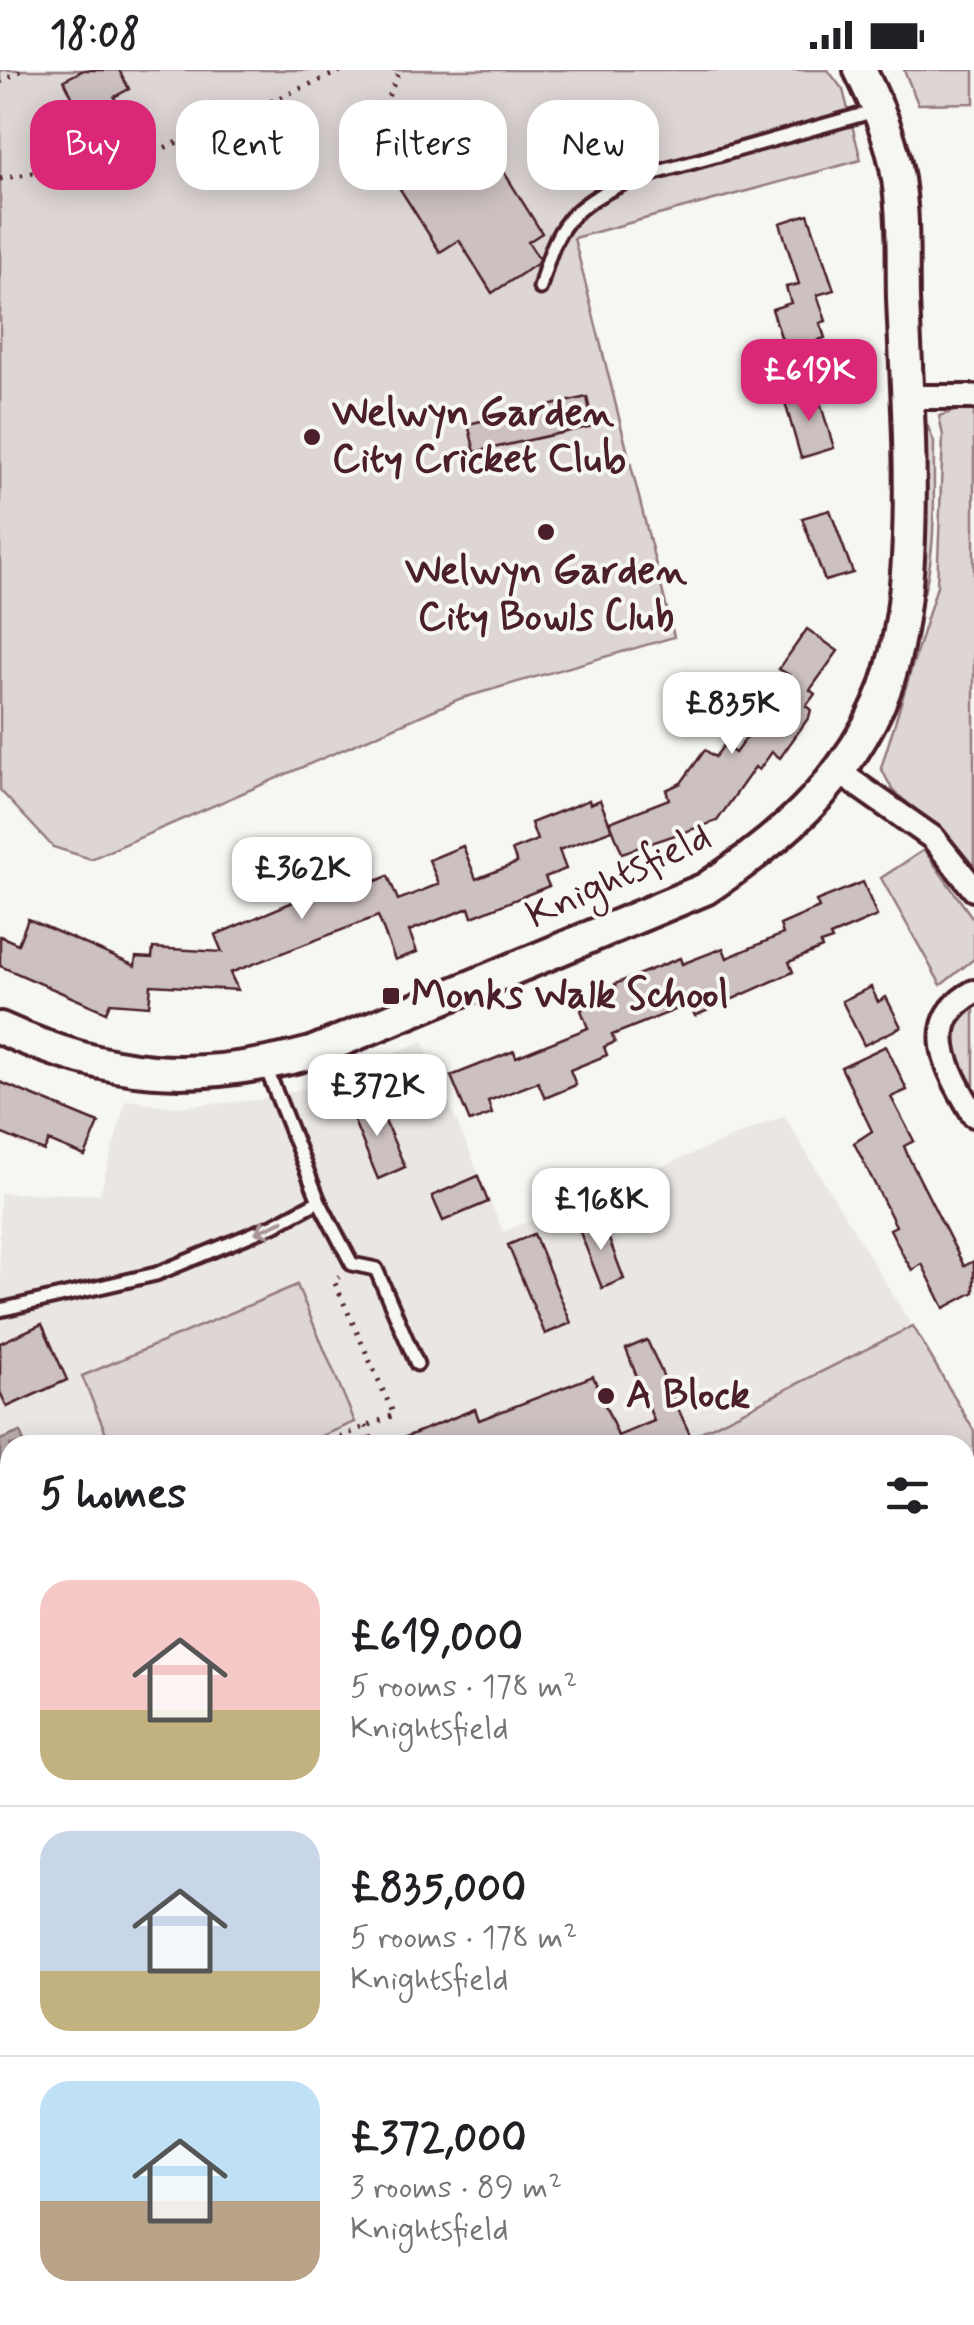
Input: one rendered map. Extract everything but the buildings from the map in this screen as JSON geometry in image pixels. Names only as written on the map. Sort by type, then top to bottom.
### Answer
[{"type":"street","name":"Knightsfield","points":[[0,1028],[65,1055],[148,1073],[194,1074],[265,1065],[348,1038],[705,888],[781,835],[839,772],[880,701],[899,638],[907,522],[902,206],[894,156],[860,70]]},
{"type":"street","points":[[907,398],[974,397]]},
{"type":"street","points":[[839,772],[933,838],[974,888]]},
{"type":"street","points":[[974,992],[950,1011],[942,1026],[940,1046],[947,1069],[974,1115]]},
{"type":"lane","points":[[540,288],[556,232],[605,191],[630,180],[878,110]]},
{"type":"lane","points":[[265,1065],[319,1202],[352,1264],[376,1269],[417,1364]]},
{"type":"lane","points":[[0,1310],[156,1274],[319,1202]]},
{"type":"path","points":[[0,82],[22,70]]},
{"type":"path","points":[[0,179],[164,148],[343,70]]},
{"type":"path","points":[[387,100],[400,70]]},
{"type":"path","points":[[345,1435],[394,1414],[334,1281],[352,1264]]},
{"type":"path","points":[[366,1426],[370,1435]]},
{"type":"shaded area","name":"Welwyn Garden City Cricket Club","points":[[0,70],[828,70],[843,90],[861,160],[574,238],[674,637],[459,699],[91,859],[53,847],[0,790]]},
{"type":"shaded area","points":[[904,70],[974,70],[974,103],[918,104]]},
{"type":"shaded area","points":[[964,408],[974,410],[974,874],[941,830],[893,791],[881,768],[937,586],[943,436],[939,416]]},
{"type":"shaded area","points":[[928,427],[934,442],[933,525],[930,566],[920,606],[921,456]]},
{"type":"shaded area","points":[[924,850],[974,920],[974,959],[941,985],[881,878]]},
{"type":"shaded area","points":[[974,1001],[974,1092],[952,1050],[958,1014]]},
{"type":"shaded area","points":[[423,1041],[503,1232],[784,1116],[974,1428],[974,1435],[0,1435],[0,1193],[100,1194],[126,1100],[174,1107],[258,1100],[309,1087]]},
{"type":"shaded area","points":[[297,1285],[355,1422],[324,1435],[107,1435],[82,1376]]},
{"type":"shaded area","points":[[913,1326],[974,1431],[974,1435],[695,1435]]},
{"type":"place","name":"Welwyn Garden City Cricket Club","points":[[312,437]]},
{"type":"place","name":"Welwyn Garden City Bowls Club","points":[[546,532]]},
{"type":"place","name":"Monks Walk School","points":[[391,996]]},
{"type":"place","name":"A Block","points":[[606,1396]]}]
